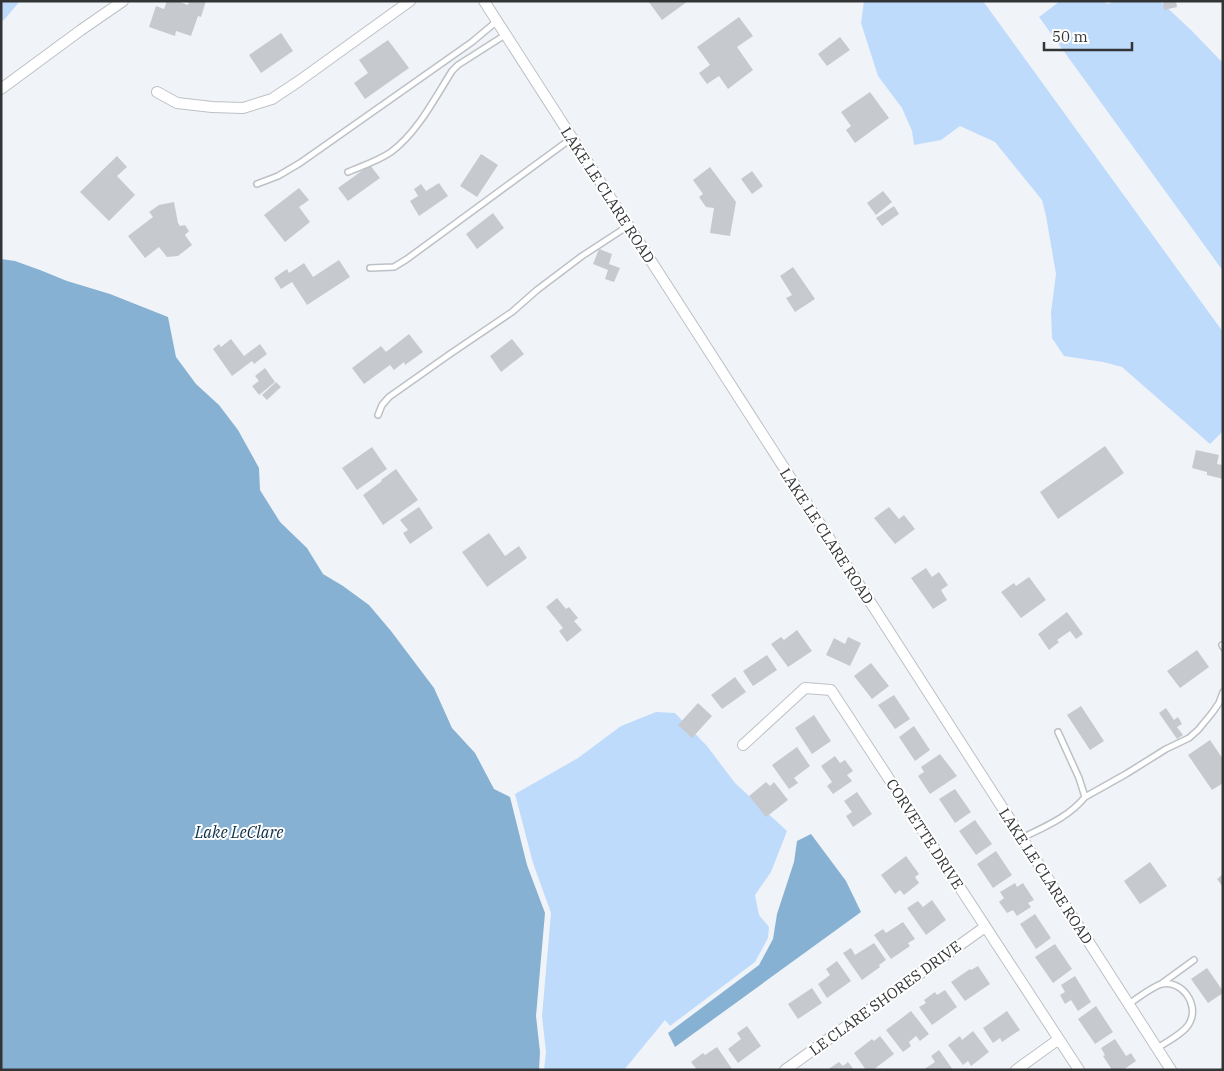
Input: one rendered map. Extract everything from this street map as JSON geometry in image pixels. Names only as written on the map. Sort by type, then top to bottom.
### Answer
[{"type":"street","points":[[1,89],[123,1]]},
{"type":"street","points":[[158,92],[176,103],[212,107],[244,108],[272,99],[410,1]]},
{"type":"street","name":"LAKE LE CLARE ROAD","points":[[484,1],[1171,1070]]},
{"type":"street","name":"CORVETTE DRIVE","points":[[743,745],[806,688],[831,690],[1079,1070]]},
{"type":"street","name":"LE CLARE SHORES DRIVE","points":[[785,1070],[985,927]]},
{"type":"street","points":[[1016,1070],[1059,1039]]},
{"type":"lane","points":[[257,184],[278,176],[300,163],[465,47],[497,22]]},
{"type":"lane","points":[[348,172],[388,154],[400,145],[412,132],[452,71],[458,65],[505,35]]},
{"type":"lane","points":[[370,268],[394,267],[408,259],[572,138]]},
{"type":"lane","points":[[378,415],[382,405],[389,397],[512,312],[537,290],[582,256],[628,226]]},
{"type":"lane","points":[[1022,838],[1062,818],[1080,804],[1084,797],[1166,749],[1189,738],[1212,712],[1223,692]]},
{"type":"lane","points":[[1058,732],[1079,778],[1084,797]]},
{"type":"lane","points":[[1129,1004],[1194,960]]},
{"type":"lane","points":[[1157,1048],[1183,1031],[1190,1022],[1192,1009],[1191,1001],[1181,989],[1175,985],[1160,984]]},
{"type":"shaded area","points":[[1,1],[20,1],[1,21]]},
{"type":"shaded area","points":[[864,1],[983,1],[1223,332],[1223,431],[1210,444],[1122,367],[1064,356],[1052,338],[1051,312],[1056,274],[1042,200],[995,142],[960,126],[941,140],[914,145],[912,131],[902,108],[878,76],[861,23]]},
{"type":"shaded area","points":[[1060,1],[1102,1],[1108,4],[1114,1],[1160,1],[1223,63],[1223,271],[1039,17]]},
{"type":"shaded area","points":[[656,712],[675,713],[707,746],[735,783],[787,831],[771,872],[755,895],[759,915],[769,927],[768,938],[755,962],[670,1026],[665,1020],[624,1070],[544,1070],[546,1052],[542,1016],[551,913],[533,863],[515,794],[578,758],[621,726]]},
{"type":"water","name":"Lake LeClare","points":[[1,259],[15,261],[67,281],[110,294],[168,317],[176,357],[196,384],[219,405],[238,430],[259,468],[260,490],[280,522],[307,548],[323,574],[369,605],[391,631],[434,688],[452,728],[475,753],[494,789],[510,797],[527,865],[545,913],[536,1016],[540,1052],[539,1070],[1,1070]]},
{"type":"water","points":[[811,834],[846,881],[861,912],[675,1047],[668,1033],[759,965],[773,939],[777,914],[794,862],[797,841]]},
{"type":"building","points":[[167,1],[177,1],[188,5],[189,1],[206,1],[201,17],[198,16],[191,36],[176,31],[175,36],[149,27],[156,6],[164,9]]},
{"type":"building","points":[[648,1],[688,1],[662,20]]},
{"type":"building","points":[[1163,1],[1176,1],[1177,7],[1164,10]]},
{"type":"building","points":[[739,17],[753,36],[737,47],[753,70],[728,89],[719,76],[707,84],[699,73],[710,65],[697,47]]},
{"type":"building","points":[[281,33],[293,51],[261,73],[249,55]]},
{"type":"building","points":[[840,37],[850,50],[827,66],[818,54]]},
{"type":"building","points":[[388,40],[409,68],[365,99],[354,83],[368,73],[359,60]]},
{"type":"building","points":[[870,92],[889,118],[855,143],[846,130],[851,126],[841,112]]},
{"type":"building","points":[[481,154],[498,165],[477,197],[460,186]]},
{"type":"building","points":[[117,156],[127,167],[117,176],[135,195],[109,221],[80,192]]},
{"type":"building","points":[[370,165],[380,178],[348,201],[338,188]]},
{"type":"building","points":[[710,167],[736,202],[730,236],[710,233],[714,208],[706,207],[699,197],[703,194],[693,180]]},
{"type":"building","points":[[752,171],[763,186],[752,194],[741,179]]},
{"type":"building","points":[[439,183],[448,196],[419,216],[410,201],[418,196],[414,189],[421,184],[426,191]]},
{"type":"building","points":[[299,188],[309,200],[299,207],[310,222],[285,242],[264,215]]},
{"type":"building","points":[[883,191],[892,202],[876,215],[867,203]]},
{"type":"building","points":[[174,202],[178,223],[180,226],[185,225],[189,231],[185,235],[192,245],[178,256],[167,257],[159,247],[145,258],[128,236],[153,217],[149,212],[159,205]]},
{"type":"building","points":[[894,206],[899,214],[882,226],[876,218]]},
{"type":"building","points":[[493,213],[504,228],[477,249],[466,234]]},
{"type":"building","points":[[599,249],[612,254],[609,264],[620,268],[614,282],[605,279],[608,270],[593,264]]},
{"type":"building","points":[[339,260],[350,277],[307,305],[292,282],[281,289],[274,278],[287,269],[289,273],[304,263],[313,277]]},
{"type":"building","points":[[793,267],[815,299],[795,312],[786,298],[792,295],[780,276]]},
{"type":"building","points":[[409,334],[423,352],[405,365],[404,362],[394,370],[390,365],[364,384],[352,368],[381,346],[386,352]]},
{"type":"building","points":[[231,339],[244,356],[260,344],[267,354],[254,364],[252,361],[232,376],[213,349],[219,344],[221,347]]},
{"type":"building","points":[[512,339],[524,354],[501,372],[490,356]]},
{"type":"building","points":[[265,368],[275,382],[259,395],[252,386],[259,381],[255,376]]},
{"type":"building","points":[[276,382],[281,387],[267,400],[262,395]]},
{"type":"building","points":[[1105,446],[1124,473],[1058,519],[1040,492]]},
{"type":"building","points":[[372,447],[387,469],[357,490],[342,468]]},
{"type":"building","points":[[1196,450],[1219,455],[1217,464],[1223,465],[1223,479],[1207,475],[1207,472],[1192,468]]},
{"type":"building","points":[[396,469],[418,500],[383,525],[363,495]]},
{"type":"building","points":[[419,507],[433,528],[410,544],[403,533],[408,530],[400,520]]},
{"type":"building","points":[[889,507],[899,519],[904,515],[915,529],[895,544],[874,518]]},
{"type":"building","points":[[489,533],[505,556],[519,546],[527,558],[487,587],[462,552]]},
{"type":"building","points":[[926,568],[932,577],[939,572],[948,585],[941,590],[947,600],[933,609],[911,578]]},
{"type":"building","points":[[1029,577],[1046,600],[1021,618],[1001,592],[1014,583],[1016,586]]},
{"type":"building","points":[[557,598],[566,609],[569,607],[578,618],[574,621],[582,630],[567,642],[559,631],[563,628],[546,607]]},
{"type":"building","points":[[1067,612],[1083,634],[1076,639],[1070,631],[1057,640],[1059,642],[1049,650],[1038,634]]},
{"type":"building","points":[[797,630],[812,651],[788,667],[771,644],[781,637],[784,640]]},
{"type":"building","points":[[848,637],[861,643],[850,666],[826,655],[834,638],[845,644]]},
{"type":"building","points":[[1197,650],[1209,667],[1180,688],[1167,671]]},
{"type":"building","points":[[767,655],[777,670],[753,686],[743,671]]},
{"type":"building","points":[[871,663],[889,686],[872,699],[854,676]]},
{"type":"building","points":[[735,677],[746,692],[722,709],[711,695]]},
{"type":"building","points":[[894,695],[910,719],[895,729],[878,705]]},
{"type":"building","points":[[698,703],[712,716],[692,738],[678,725]]},
{"type":"building","points":[[1081,706],[1104,741],[1090,750],[1067,715]]},
{"type":"building","points":[[1166,708],[1174,720],[1178,717],[1182,724],[1177,727],[1183,735],[1177,739],[1159,713]]},
{"type":"building","points":[[814,715],[831,741],[812,754],[795,728]]},
{"type":"building","points":[[914,726],[930,750],[915,761],[899,737]]},
{"type":"building","points":[[1210,740],[1223,759],[1223,783],[1212,790],[1188,755]]},
{"type":"building","points":[[797,747],[810,766],[794,778],[798,783],[789,789],[772,765]]},
{"type":"building","points":[[940,754],[957,776],[930,794],[918,776],[924,772],[921,767]]},
{"type":"building","points":[[835,756],[840,763],[845,760],[853,771],[847,775],[852,781],[833,794],[827,786],[832,782],[821,766]]},
{"type":"building","points":[[766,782],[770,786],[774,782],[788,800],[766,817],[749,796]]},
{"type":"building","points":[[955,789],[971,812],[955,823],[939,799]]},
{"type":"building","points":[[857,792],[872,814],[853,827],[846,816],[852,812],[844,801]]},
{"type":"building","points":[[975,820],[992,844],[976,855],[959,831]]},
{"type":"building","points":[[996,851],[1012,875],[993,888],[977,864]]},
{"type":"building","points":[[906,856],[919,874],[915,877],[919,883],[904,895],[900,890],[895,894],[881,875]]},
{"type":"building","points":[[1150,862],[1167,886],[1140,904],[1124,881]]},
{"type":"building","points":[[1223,874],[1223,887],[1217,879]]},
{"type":"building","points":[[1015,883],[1017,887],[1023,883],[1034,900],[1028,903],[1031,907],[1017,916],[1013,910],[1007,913],[999,902],[1004,898],[1000,892]]},
{"type":"building","points":[[932,900],[946,920],[926,935],[907,908],[918,901],[923,907]]},
{"type":"building","points":[[1035,914],[1051,938],[1036,949],[1020,924]]},
{"type":"building","points":[[903,922],[915,939],[908,943],[910,946],[891,959],[874,935],[883,929],[886,933]]},
{"type":"building","points":[[874,943],[886,960],[879,965],[880,967],[862,980],[843,953],[851,948],[855,955]]},
{"type":"building","points":[[1055,944],[1072,969],[1053,983],[1035,957]]},
{"type":"building","points":[[837,961],[851,981],[827,998],[818,984],[830,975],[826,969]]},
{"type":"building","points":[[978,966],[990,984],[965,1001],[951,982]]},
{"type":"building","points":[[1207,968],[1223,991],[1223,993],[1208,1003],[1191,979]]},
{"type":"building","points":[[1075,976],[1091,1002],[1078,1011],[1071,1000],[1065,1004],[1060,995],[1065,992],[1061,985]]},
{"type":"building","points":[[812,988],[822,1003],[798,1019],[788,1004]]},
{"type":"building","points":[[945,990],[957,1007],[932,1025],[919,1007],[926,1003],[924,1000],[935,992],[937,995]]},
{"type":"building","points":[[1096,1006],[1113,1032],[1095,1044],[1078,1019]]},
{"type":"building","points":[[911,1011],[929,1034],[920,1041],[916,1036],[909,1042],[911,1046],[903,1052],[886,1030]]},
{"type":"building","points":[[1007,1011],[1020,1030],[1002,1042],[1000,1038],[993,1043],[983,1028]]},
{"type":"building","points":[[747,1026],[761,1046],[738,1063],[728,1049],[741,1039],[737,1033]]},
{"type":"building","points":[[973,1031],[989,1052],[971,1066],[968,1061],[963,1065],[948,1045],[960,1036],[962,1040]]},
{"type":"building","points":[[880,1036],[894,1054],[873,1070],[866,1070],[854,1053],[872,1039],[874,1041]]},
{"type":"building","points":[[1115,1039],[1126,1056],[1131,1053],[1136,1061],[1123,1070],[1112,1070],[1103,1056],[1105,1055],[1101,1048]]},
{"type":"building","points":[[717,1047],[732,1069],[697,1070],[691,1062],[703,1053],[705,1055]]},
{"type":"building","points":[[939,1050],[953,1070],[923,1070],[935,1062],[931,1056]]},
{"type":"building","points":[[839,1062],[843,1066],[848,1062],[854,1070],[827,1070]]}]
